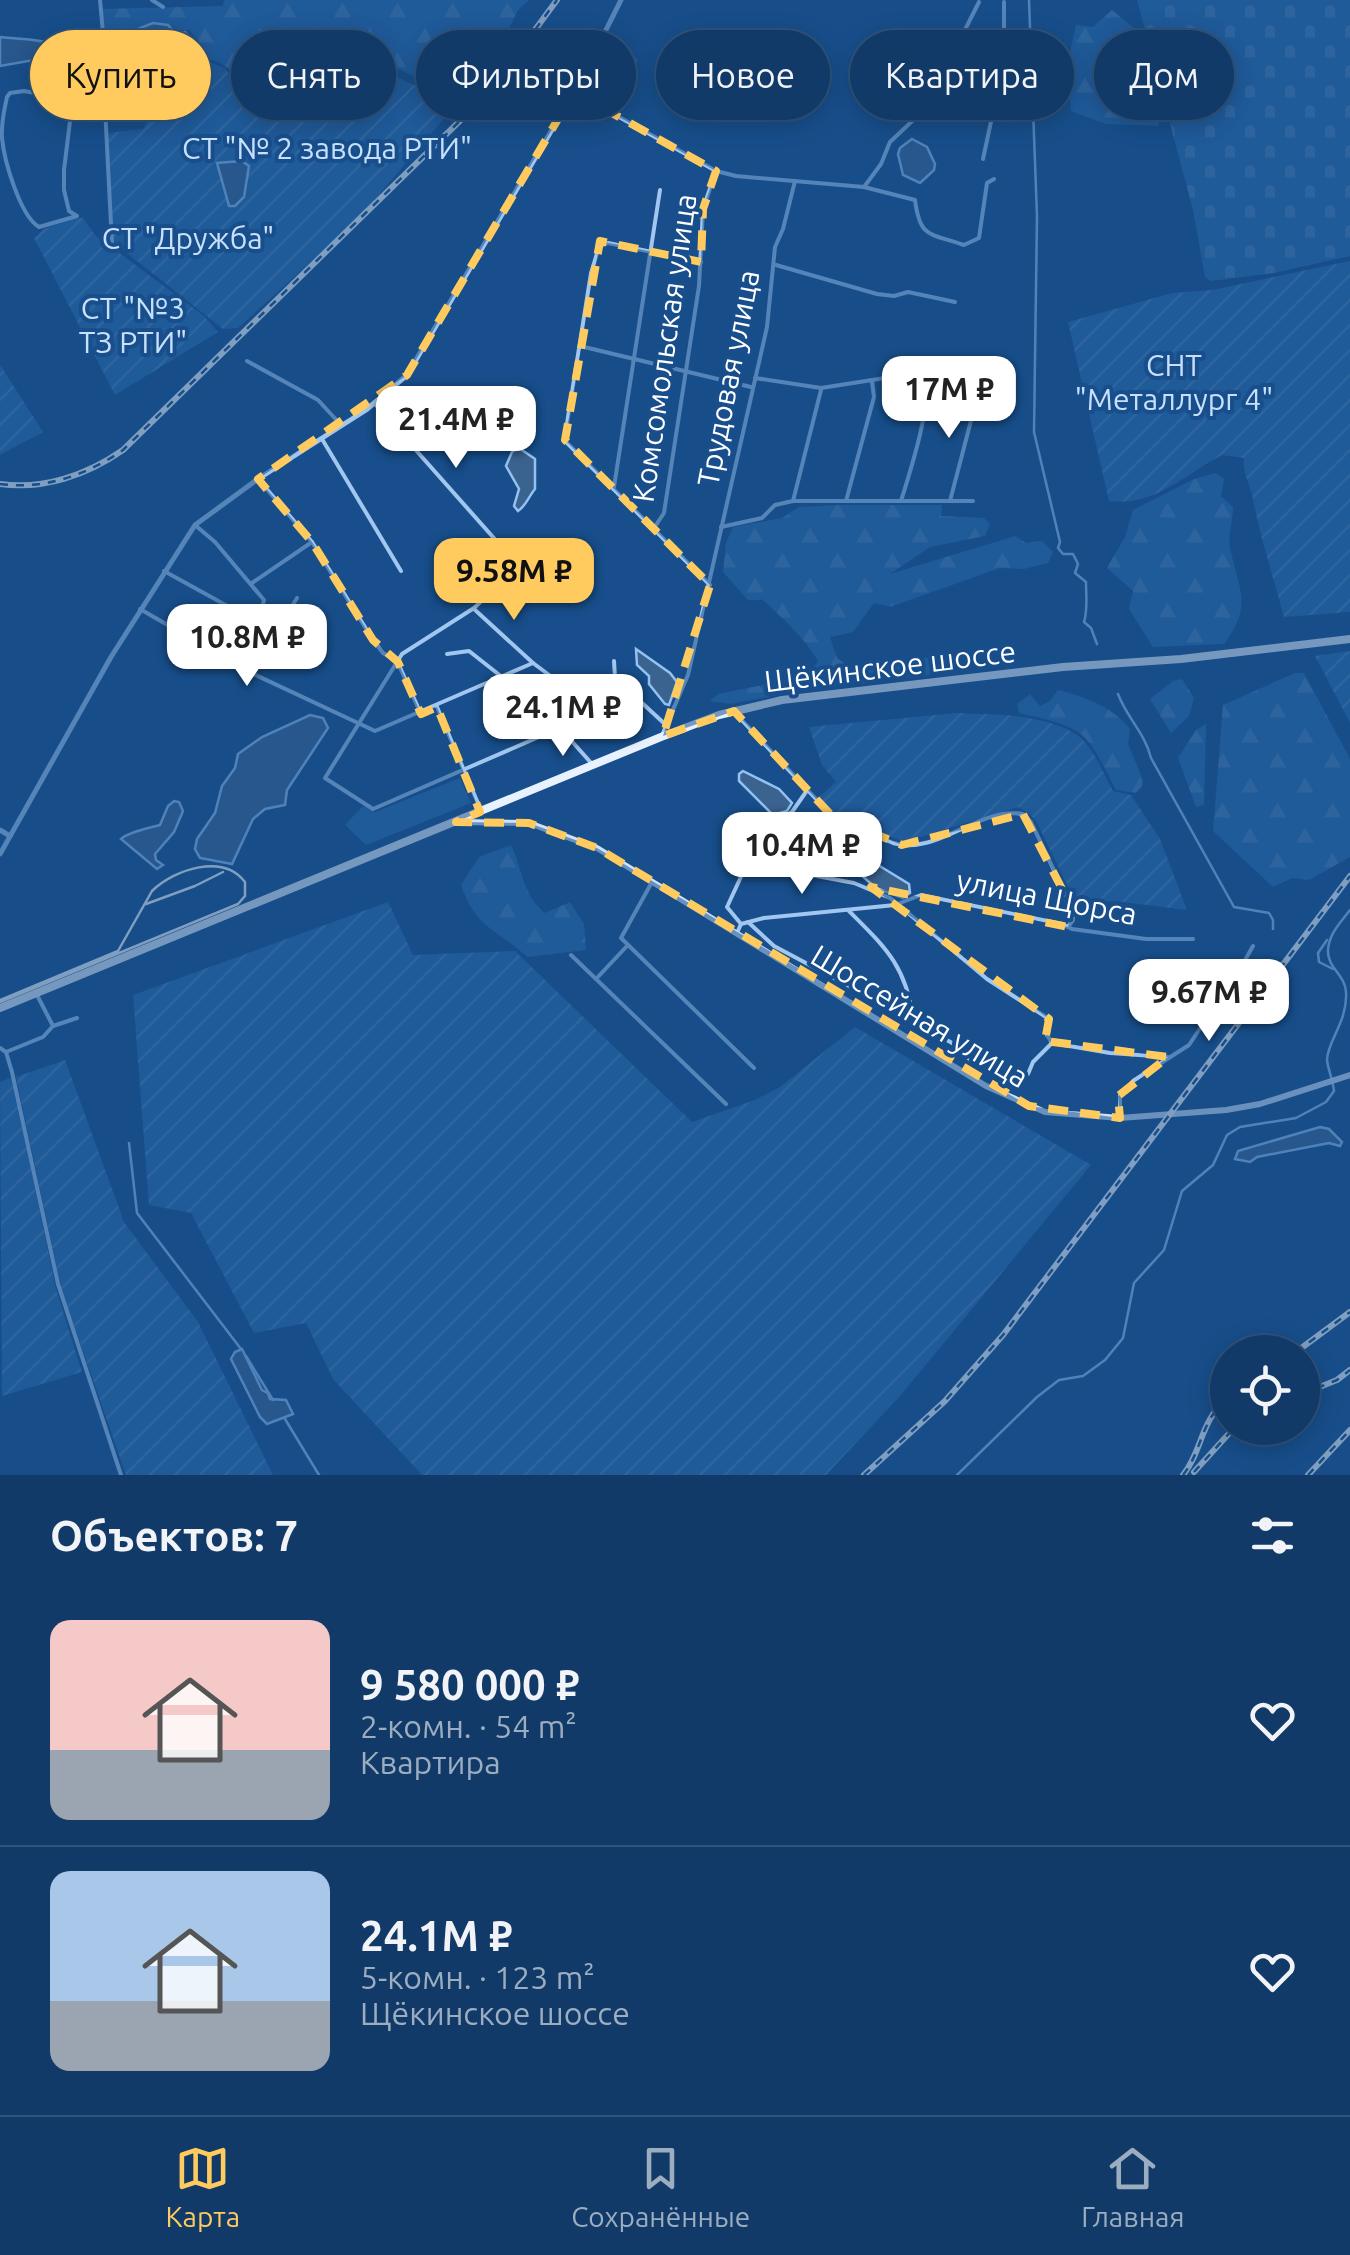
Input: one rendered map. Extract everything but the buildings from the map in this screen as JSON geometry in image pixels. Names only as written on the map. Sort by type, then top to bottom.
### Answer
[{"type":"main road","name":"Щёкинское шоссе","points":[[36,993],[661,737],[734,711],[782,700],[1350,640]]},
{"type":"main road","name":"Шоссейная улица","points":[[456,822],[512,821],[548,828],[598,848],[1014,1101],[1058,1114],[1120,1118],[1226,1110],[1260,1104],[1350,1075]]},
{"type":"main road","points":[[0,1008],[36,993]]},
{"type":"street","points":[[100,0],[102,30]]},
{"type":"street","points":[[152,0],[163,6]]},
{"type":"street","points":[[608,30],[621,0]]},
{"type":"street","points":[[964,30],[979,2]]},
{"type":"street","points":[[1003,30],[1004,2]]},
{"type":"street","points":[[24,91],[65,99],[72,105],[64,190],[70,210],[77,216],[39,226],[32,224],[2,142],[7,97],[24,91]]},
{"type":"street","points":[[106,120],[112,244]]},
{"type":"street","points":[[0,854],[140,609],[195,525],[258,479],[375,404],[407,375],[557,120]]},
{"type":"street","points":[[624,120],[716,171],[864,187],[915,200],[922,230],[964,245],[974,242],[983,222],[987,183],[994,179]]},
{"type":"street","points":[[864,187],[881,164],[890,142],[911,120]]},
{"type":"street","points":[[984,159],[992,120]]},
{"type":"street","name":"Комсомольская улица","points":[[653,529],[664,513],[702,262],[702,209],[716,171]]},
{"type":"street","name":"Трудовая улица","points":[[661,737],[688,676],[710,585],[770,308],[774,247],[783,229],[795,181]]},
{"type":"street","points":[[614,487],[660,190]]},
{"type":"street","points":[[702,262],[608,243],[599,247],[591,273],[566,436],[569,444],[710,585]]},
{"type":"street","points":[[774,264],[877,294],[894,296],[908,292],[955,302]]},
{"type":"street","points":[[580,346],[752,387]]},
{"type":"street","points":[[247,361],[318,400],[342,426]]},
{"type":"street","points":[[755,378],[822,388],[926,372],[954,370],[967,375],[972,386],[973,413],[950,501]]},
{"type":"street","points":[[901,501],[923,413],[926,372]]},
{"type":"street","points":[[846,500],[874,397],[872,381]]},
{"type":"street","points":[[792,502],[822,388]]},
{"type":"street","points":[[375,404],[514,562],[538,545]]},
{"type":"street","points":[[322,440],[401,570]]},
{"type":"street","points":[[258,479],[312,542],[373,640],[383,653],[398,662],[421,714]]},
{"type":"street","points":[[721,527],[762,518],[775,504],[792,502],[973,500]]},
{"type":"street","points":[[195,525],[215,542],[264,600],[247,671]]},
{"type":"street","points":[[252,583],[312,542]]},
{"type":"street","points":[[164,570],[271,630],[280,625],[298,598]]},
{"type":"street","points":[[494,590],[474,608],[402,654],[325,778],[373,809],[587,716],[615,678],[614,661]]},
{"type":"street","points":[[474,608],[533,663],[593,708]]},
{"type":"street","points":[[140,609],[247,671],[375,731],[533,663]]},
{"type":"street","points":[[447,654],[470,651],[502,677]]},
{"type":"street","points":[[615,678],[667,726]]},
{"type":"street","points":[[437,707],[481,812]]},
{"type":"street","points":[[734,711],[832,816],[902,845],[938,838],[1011,813],[1024,814],[1072,908],[1074,914],[1068,927]]},
{"type":"street","points":[[560,728],[593,766]]},
{"type":"street","points":[[808,789],[788,815],[767,826],[727,907],[762,938],[806,966],[913,1020],[957,1046],[972,1062],[1016,1076],[1028,1074],[1033,1062],[1052,1042]]},
{"type":"street","points":[[0,830],[10,836]]},
{"type":"street","points":[[747,862],[854,883],[890,898],[987,979],[1048,1019],[1047,1035],[1052,1042],[1110,1053],[1168,1057]]},
{"type":"street","points":[[652,881],[621,938],[754,1068]]},
{"type":"street","name":"улица Щорса","points":[[744,923],[895,905],[921,895],[1068,927],[1146,939],[1193,939]]},
{"type":"street","points":[[848,910],[889,950],[913,1020]]},
{"type":"street","points":[[737,933],[744,923]]},
{"type":"street","points":[[595,980],[627,946]]},
{"type":"street","points":[[1120,1118],[1120,1095],[1168,1057],[1185,1050],[1214,1014],[1254,946]]},
{"type":"street","points":[[571,955],[726,1104]]},
{"type":"street","points":[[36,993],[53,1026]]},
{"type":"street","points":[[6,1052],[43,1037],[53,1026],[77,1018]]},
{"type":"street","points":[[0,1048],[6,1052],[58,1284],[120,1475]]},
{"type":"highlighted area","points":[[574,92],[716,171],[703,209],[701,262],[600,241],[565,440],[710,585],[663,736],[734,711],[832,816],[902,845],[1023,814],[1072,908],[1068,927],[871,887],[1049,1019],[1045,1041],[1168,1057],[1118,1096],[1120,1118],[1029,1106],[597,848],[529,823],[456,822],[480,812],[437,707],[421,714],[398,662],[373,640],[312,542],[258,479],[407,375]]},
{"type":"green space","points":[[224,0],[529,0],[518,10],[508,30],[416,30],[416,77],[396,68],[396,30],[231,30],[231,71],[211,60],[211,30],[175,30],[158,23],[103,30],[101,9],[223,6]]},
{"type":"green space","points":[[1137,0],[1350,0],[1350,256],[1274,273],[1211,281],[1205,277],[1193,210],[1169,120],[1234,120],[1234,30],[1145,30]]},
{"type":"green space","points":[[1112,10],[1136,30],[1094,30],[1094,120],[1074,112],[1074,34],[1076,25],[1093,27]]},
{"type":"green space","points":[[211,63],[225,68],[231,76],[231,120],[396,120],[396,77],[416,86],[416,120],[443,120],[359,218],[238,328],[223,329],[113,242],[107,133],[143,129],[148,120],[211,120]]},
{"type":"green space","points":[[1095,120],[1158,120],[1159,126]]},
{"type":"green space","name":"СТ \"№3 ТЗ РТИ\"","points":[[83,218],[95,235],[203,315],[218,332],[115,395],[34,238],[44,229]]},
{"type":"green space","name":"СНТ \"Металлург 4\"","points":[[1350,261],[1350,612],[1284,617],[1244,458],[1222,455],[1155,494],[1126,502],[1109,501],[1068,322],[1172,293],[1212,290]]},
{"type":"green space","points":[[0,365],[43,432],[0,455]]},
{"type":"green space","points":[[1216,473],[1224,479],[1221,496],[1233,507],[1230,542],[1241,596],[1239,618],[1224,644],[1153,647],[1129,609],[1133,591],[1107,568],[1125,537],[1133,510],[1194,479]]},
{"type":"green space","points":[[942,505],[941,516],[984,518],[990,524],[985,536],[930,547],[890,574],[1015,536],[1026,543],[1042,541],[1053,552],[1048,563],[1024,569],[1000,568],[890,607],[874,603],[853,632],[830,637],[837,658],[850,667],[949,655],[954,667],[928,675],[731,704],[710,701],[718,694],[826,672],[814,667],[818,661],[786,621],[763,600],[748,600],[723,572],[726,543],[733,527],[782,518],[799,507]]},
{"type":"green space","points":[[1350,651],[1350,723],[1315,656]]},
{"type":"green space","points":[[1295,673],[1304,673],[1350,759],[1350,857],[1309,880],[1292,878],[1273,887],[1213,831],[1223,705]]},
{"type":"green space","points":[[1182,679],[1194,698],[1189,716],[1171,733],[1150,699],[1173,681]]},
{"type":"green space","points":[[1058,690],[1106,708],[1130,729],[1128,744],[1143,780],[1136,793],[1116,790],[1081,734],[1058,723],[1019,713],[1017,704],[1030,694],[1040,706]]},
{"type":"green space","points":[[956,713],[1032,718],[1061,726],[1081,738],[1113,791],[1131,795],[1160,839],[1187,910],[1114,901],[1077,905],[1037,823],[1018,807],[904,842],[833,812],[819,797],[836,782],[822,765],[809,727]]},
{"type":"green space","points":[[1206,724],[1204,805],[1196,807],[1178,758],[1196,730]]},
{"type":"green space","points":[[460,778],[471,803],[366,845],[345,825],[363,806],[375,812]]},
{"type":"green space","points":[[511,845],[537,906],[545,913],[570,902],[584,924],[586,950],[527,957],[480,920],[461,885],[479,857]]},
{"type":"green space","points":[[388,902],[413,955],[515,951],[692,1122],[780,1087],[855,1027],[1091,1165],[900,1396],[826,1475],[422,1475],[333,1379],[306,1323],[254,1333],[191,1213],[149,1205],[133,995]]},
{"type":"green space","points":[[65,1060],[124,1222],[198,1322],[273,1475],[126,1475],[61,1288],[16,1077]]},
{"type":"green space","points":[[12,1077],[56,1289],[82,1372],[2,1396],[0,1082]]},
{"type":"shaded area","points":[[153,23],[168,25],[172,30],[136,30]]},
{"type":"shaded area","points":[[0,37],[30,40],[30,61],[0,66]]},
{"type":"shaded area","points":[[912,139],[927,147],[935,164],[920,183],[903,175],[898,154]]},
{"type":"shaded area","points":[[242,161],[249,166],[244,197],[235,206],[229,206],[217,163]]},
{"type":"shaded area","points":[[519,448],[535,459],[535,489],[518,511],[514,506],[519,489],[506,466],[512,452]]},
{"type":"shaded area","points":[[636,649],[677,682],[669,705],[637,665]]},
{"type":"shaded area","points":[[310,715],[323,718],[328,728],[287,790],[285,805],[265,809],[253,819],[232,864],[200,858],[195,849],[197,839],[215,813],[222,786],[235,768],[238,754],[262,737]]},
{"type":"shaded area","points":[[743,771],[779,789],[792,803],[787,811],[773,815],[739,781]]},
{"type":"shaded area","points":[[174,801],[179,802],[183,811],[174,832],[155,854],[163,865],[157,869],[121,839],[160,825]]},
{"type":"shaded area","points":[[843,850],[909,884],[910,893],[903,898],[876,888],[840,857]]},
{"type":"shaded area","points":[[1320,1127],[1329,1129],[1342,1142],[1340,1146],[1329,1143],[1257,1157],[1250,1162],[1235,1159],[1238,1151]]},
{"type":"shaded area","points":[[242,1349],[262,1390],[270,1399],[286,1400],[293,1414],[267,1424],[260,1417],[231,1359]]},
{"type":"waterway","points":[[1029,0],[1037,216],[1034,432],[1060,542],[1058,548],[1063,554],[1073,554],[1078,564],[1075,573],[1086,582],[1084,622],[1097,644]]},
{"type":"waterway","points":[[1118,694],[1234,907],[1269,913],[1273,929]]},
{"type":"waterway","points":[[957,1475],[1037,1397],[1059,1380],[1083,1376],[1105,1360],[1123,1338],[1134,1283],[1164,1250],[1182,1191],[1213,1165],[1227,1135],[1240,1127],[1296,1118],[1326,1102],[1334,1091],[1327,1060],[1344,1012],[1346,992],[1328,950],[1333,934],[1350,910]]},
{"type":"waterway","points":[[1327,940],[1318,953],[1319,962],[1333,969]]},
{"type":"waterway","points":[[129,1143],[137,1213],[241,1349]]},
{"type":"waterway","points":[[246,1356],[273,1400]]},
{"type":"waterway","points":[[285,1419],[319,1475]]},
{"type":"tram line","points":[[0,1000],[118,951],[152,891],[173,876],[212,866],[236,873],[245,882],[245,896],[238,904],[0,1002]]},
{"type":"tram line","points":[[146,904],[223,872]]},
{"type":"railway","points":[[0,484],[33,485],[64,479],[123,450],[471,110],[557,0]]},
{"type":"railway","points":[[864,1475],[945,1401],[1003,1335],[1350,876]]},
{"type":"railway","points":[[1319,1335],[1350,1312]]},
{"type":"railway","points":[[1320,1387],[1350,1370]]},
{"type":"railway","points":[[1183,1475],[1210,1420]]},
{"type":"railway","points":[[1308,1475],[1350,1430]]},
{"type":"railway","points":[[1194,1472],[1219,1445]]},
{"type":"park label","name":"СТ \"№ 2 завода РТИ\"","points":[[327,148]]},
{"type":"park label","name":"СТ \"Дружба\"","points":[[188,238]]}]
